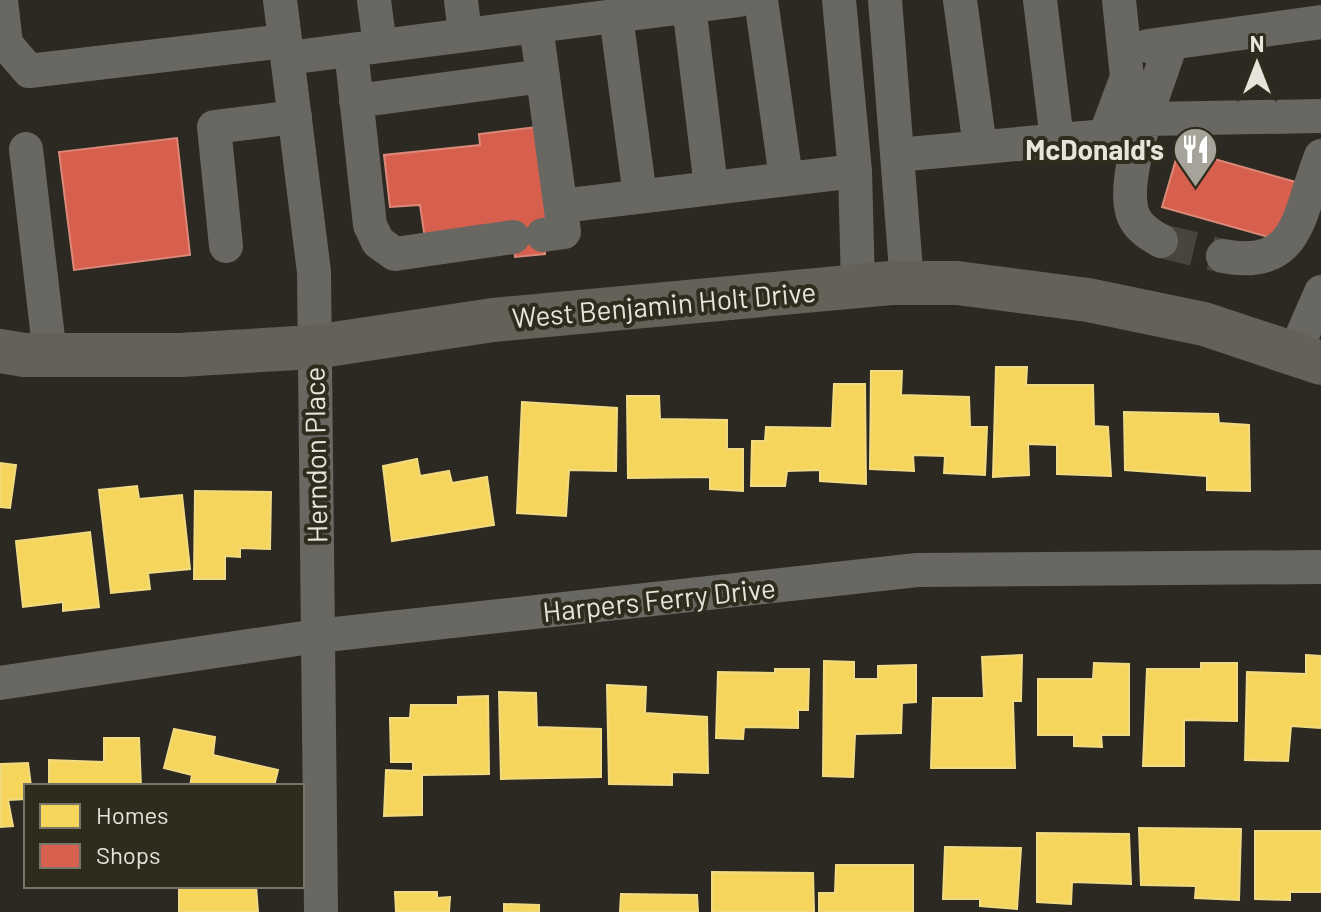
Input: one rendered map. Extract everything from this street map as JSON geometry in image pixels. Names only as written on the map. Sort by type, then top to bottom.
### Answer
[{"type":"main road","name":"West Benjamin Holt Drive","points":[[0,351],[50,355],[180,355],[314,347],[493,320],[907,283],[971,284],[1088,300],[1204,324],[1308,358]]},
{"type":"street","points":[[1,0],[6,44],[29,71],[287,50],[365,48],[739,0]]},
{"type":"street","name":"Herndon Place","points":[[280,0],[314,272],[321,912]]},
{"type":"street","points":[[374,0],[356,101],[370,225],[378,242],[395,254],[539,226],[640,196],[855,171]]},
{"type":"street","points":[[461,0],[465,35]]},
{"type":"street","points":[[761,0],[786,178]]},
{"type":"street","points":[[839,0],[855,171],[858,286]]},
{"type":"street","points":[[885,0],[907,283]]},
{"type":"street","points":[[960,0],[980,147]]},
{"type":"street","points":[[1040,0],[1057,140]]},
{"type":"street","points":[[897,155],[1105,136],[1127,77],[1119,0]]},
{"type":"street","points":[[689,6],[711,187]]},
{"type":"street","points":[[616,16],[640,196]]},
{"type":"street","points":[[1124,50],[1321,22]]},
{"type":"street","points":[[536,26],[543,76],[539,226]]},
{"type":"street","points":[[1161,241],[1145,231],[1134,216],[1129,192],[1171,43]]},
{"type":"street","points":[[356,101],[543,76]]},
{"type":"street","points":[[1148,119],[1321,116]]},
{"type":"street","points":[[226,246],[214,127],[295,117]]},
{"type":"street","points":[[26,149],[50,355]]},
{"type":"street","points":[[1223,256],[1250,261],[1270,257],[1285,246],[1321,156]]},
{"type":"street","points":[[1308,358],[1321,292]]},
{"type":"street","name":"Harpers Ferry Drive","points":[[0,683],[317,636],[917,570],[1321,567]]},
{"type":"building: Homes","points":[[996,367],[1027,367],[1026,385],[1093,385],[1094,426],[1108,427],[1111,476],[1057,474],[1057,445],[1028,444],[1029,475],[993,477]]},
{"type":"building: Homes","points":[[871,371],[902,371],[901,395],[969,397],[970,427],[987,427],[985,475],[944,473],[945,456],[913,455],[914,471],[870,469]]},
{"type":"building: Homes","points":[[834,384],[865,384],[866,484],[820,481],[820,470],[787,471],[785,486],[751,486],[752,441],[765,441],[766,427],[832,428]]},
{"type":"building: Homes","points":[[627,396],[659,396],[660,419],[727,420],[727,449],[743,449],[743,491],[710,489],[710,477],[628,478]]},
{"type":"building: Homes","points":[[522,402],[617,408],[616,471],[569,470],[566,516],[517,513]]},
{"type":"building: Homes","points":[[1124,412],[1218,414],[1219,423],[1249,425],[1250,491],[1207,490],[1207,476],[1125,470]]},
{"type":"building: Homes","points":[[417,459],[420,476],[449,471],[452,483],[487,477],[494,525],[392,541],[383,466]]},
{"type":"building: Homes","points":[[0,463],[16,465],[10,508],[0,507]]},
{"type":"building: Homes","points":[[137,486],[139,499],[182,495],[190,569],[148,573],[150,589],[111,593],[99,490]]},
{"type":"building: Homes","points":[[195,491],[271,492],[270,549],[240,548],[240,557],[225,556],[225,579],[194,579]]},
{"type":"building: Homes","points":[[90,532],[99,607],[63,611],[63,602],[23,607],[16,541]]},
{"type":"building: Homes","points":[[1022,655],[1021,701],[1013,701],[1015,768],[931,768],[933,698],[984,698],[982,657]]},
{"type":"building: Homes","points":[[1306,655],[1321,656],[1321,728],[1291,726],[1288,761],[1245,760],[1247,672],[1306,674]]},
{"type":"building: Homes","points":[[824,661],[854,662],[854,679],[878,679],[878,666],[916,665],[916,702],[902,703],[901,733],[855,734],[853,777],[823,776]]},
{"type":"building: Homes","points":[[1094,663],[1129,664],[1129,735],[1101,735],[1102,747],[1074,746],[1074,735],[1038,735],[1038,679],[1093,679]]},
{"type":"building: Homes","points":[[1201,663],[1237,663],[1237,721],[1184,720],[1184,766],[1143,766],[1147,669],[1201,669]]},
{"type":"building: Homes","points":[[775,669],[809,669],[808,710],[798,710],[798,728],[744,727],[743,739],[716,738],[718,672],[775,673]]},
{"type":"building: Homes","points":[[607,685],[646,687],[645,713],[707,717],[708,773],[672,772],[672,785],[609,784]]},
{"type":"building: Homes","points":[[499,692],[536,693],[537,727],[601,729],[601,777],[501,779]]},
{"type":"building: Homes","points":[[488,696],[489,774],[422,775],[422,815],[384,816],[386,770],[413,771],[413,762],[391,762],[390,718],[410,718],[411,705],[458,705],[458,697]]},
{"type":"building: Homes","points":[[174,729],[215,737],[213,755],[278,770],[274,784],[190,784],[192,775],[164,768]]},
{"type":"building: Homes","points":[[104,738],[139,738],[141,784],[49,784],[49,760],[104,762]]},
{"type":"building: Homes","points":[[28,763],[31,784],[24,784],[24,799],[8,800],[13,826],[0,827],[1,764]]},
{"type":"building: Homes","points":[[1139,828],[1241,829],[1239,900],[1195,898],[1196,886],[1141,885]]},
{"type":"building: Homes","points":[[1255,831],[1321,831],[1321,892],[1290,892],[1290,900],[1255,899]]},
{"type":"building: Homes","points":[[1037,833],[1129,834],[1131,884],[1072,882],[1071,904],[1037,902]]},
{"type":"building: Homes","points":[[945,847],[1021,848],[1017,909],[980,906],[980,899],[943,899]]},
{"type":"building: Homes","points":[[836,865],[913,865],[913,912],[819,912],[819,893],[835,893]]},
{"type":"building: Homes","points":[[712,872],[813,873],[814,912],[712,912]]},
{"type":"building: Homes","points":[[179,888],[256,888],[258,912],[179,912]]},
{"type":"building: Homes","points":[[395,892],[437,892],[437,898],[450,897],[449,912],[396,912]]},
{"type":"building: Homes","points":[[621,894],[697,895],[698,912],[620,912]]},
{"type":"building: Homes","points":[[504,904],[539,905],[539,912],[504,912]]},
{"type":"building: Shops","points":[[536,127],[547,224],[542,225],[545,254],[515,257],[512,229],[425,239],[420,205],[390,207],[384,155],[480,145],[479,134]]},
{"type":"building: Shops","points":[[177,138],[190,255],[74,270],[59,152]]},
{"type":"building: Shops","points":[[1179,149],[1303,184],[1286,242],[1162,207]]},
{"type":"tunnel","points":[[1161,241],[1223,256]]},
{"type":"place","name":"McDonald's","points":[[1195,188]]}]
